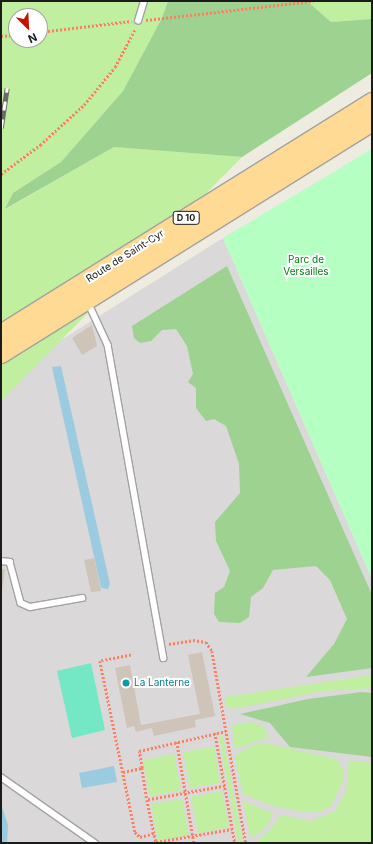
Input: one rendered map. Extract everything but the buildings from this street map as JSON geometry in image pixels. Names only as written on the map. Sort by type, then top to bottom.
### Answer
[{"type":"main road","name":"Route de Saint-Cyr","points":[[1,334],[372,102]]},
{"type":"main road","name":"Route de Saint-Cyr","points":[[1,354],[372,122]]},
{"type":"lane","points":[[138,21],[144,1]]},
{"type":"lane","points":[[87,300],[108,345],[164,658]]},
{"type":"lane","points":[[1,561],[10,562],[21,603],[30,607],[82,598]]},
{"type":"lane","points":[[1,777],[95,843]]},
{"type":"path","points":[[48,31],[314,1]]},
{"type":"path","points":[[1,174],[40,145],[84,104],[115,67],[132,38],[138,21]]},
{"type":"path","points":[[161,645],[193,640],[206,642],[212,651],[246,843]]},
{"type":"path","points":[[131,655],[100,661],[124,772],[135,832],[140,836],[154,834]]},
{"type":"path","points":[[226,731],[138,751],[156,842],[232,829]]},
{"type":"path","points":[[215,733],[235,843]]},
{"type":"path","points":[[177,742],[194,843]]},
{"type":"path","points":[[124,772],[142,768]]},
{"type":"path","points":[[147,800],[225,786]]},
{"type":"shaded area","points":[[223,238],[372,579],[372,843],[1,843],[1,378]]},
{"type":"green space","points":[[1,1],[168,1],[162,18],[123,91],[61,162],[13,193],[6,209],[114,147],[242,157],[1,401]]},
{"type":"green space","points":[[168,1],[307,1],[331,22],[372,19],[372,73],[242,157],[114,147],[5,209],[13,193],[61,162],[123,91],[162,18]]},
{"type":"green space","points":[[307,1],[372,1],[372,19],[331,22]]},
{"type":"green space","name":"Parc de Versailles","points":[[372,149],[372,579],[223,238]]},
{"type":"green space","points":[[227,266],[372,595],[372,668],[306,677],[334,644],[347,619],[330,580],[316,566],[273,570],[263,588],[251,597],[249,617],[240,623],[219,622],[214,614],[215,593],[224,587],[230,571],[216,541],[215,522],[240,493],[239,464],[226,426],[214,419],[206,421],[196,408],[196,388],[188,382],[193,374],[187,346],[176,329],[162,330],[151,341],[140,343],[134,338],[132,326]]},
{"type":"green space","points":[[91,663],[105,730],[72,738],[57,671]]},
{"type":"green space","points":[[372,675],[372,688],[323,691],[234,709],[226,706],[225,697]]},
{"type":"green space","points":[[362,692],[372,693],[372,757],[290,747],[270,723],[240,714],[308,699]]},
{"type":"green space","points":[[251,722],[264,727],[269,737],[235,749],[232,725]]},
{"type":"green space","points":[[219,736],[223,736],[243,843],[238,843]]},
{"type":"green space","points":[[265,743],[336,759],[344,769],[344,778],[331,806],[320,812],[304,812],[273,806],[243,794],[235,756],[253,745]]},
{"type":"green space","points":[[214,747],[220,783],[190,788],[183,752]]},
{"type":"green space","points":[[174,754],[181,790],[150,796],[143,760]]},
{"type":"green space","points":[[349,760],[372,763],[372,843],[254,843],[270,830],[281,815],[310,821],[334,812],[346,792]]},
{"type":"green space","points":[[222,791],[229,827],[198,833],[191,797]]},
{"type":"green space","points":[[182,799],[189,835],[158,841],[151,804]]},
{"type":"green space","points":[[243,801],[273,813],[268,825],[251,839]]},
{"type":"water","points":[[61,366],[110,584],[108,589],[101,588],[52,367]]},
{"type":"water","points":[[114,766],[117,782],[82,788],[79,773]]},
{"type":"water","points":[[1,804],[8,825],[7,843],[1,843]]},
{"type":"railway","points":[[1,128],[7,88]]},
{"type":"place","name":"La Lanterne","points":[[126,683]]}]
